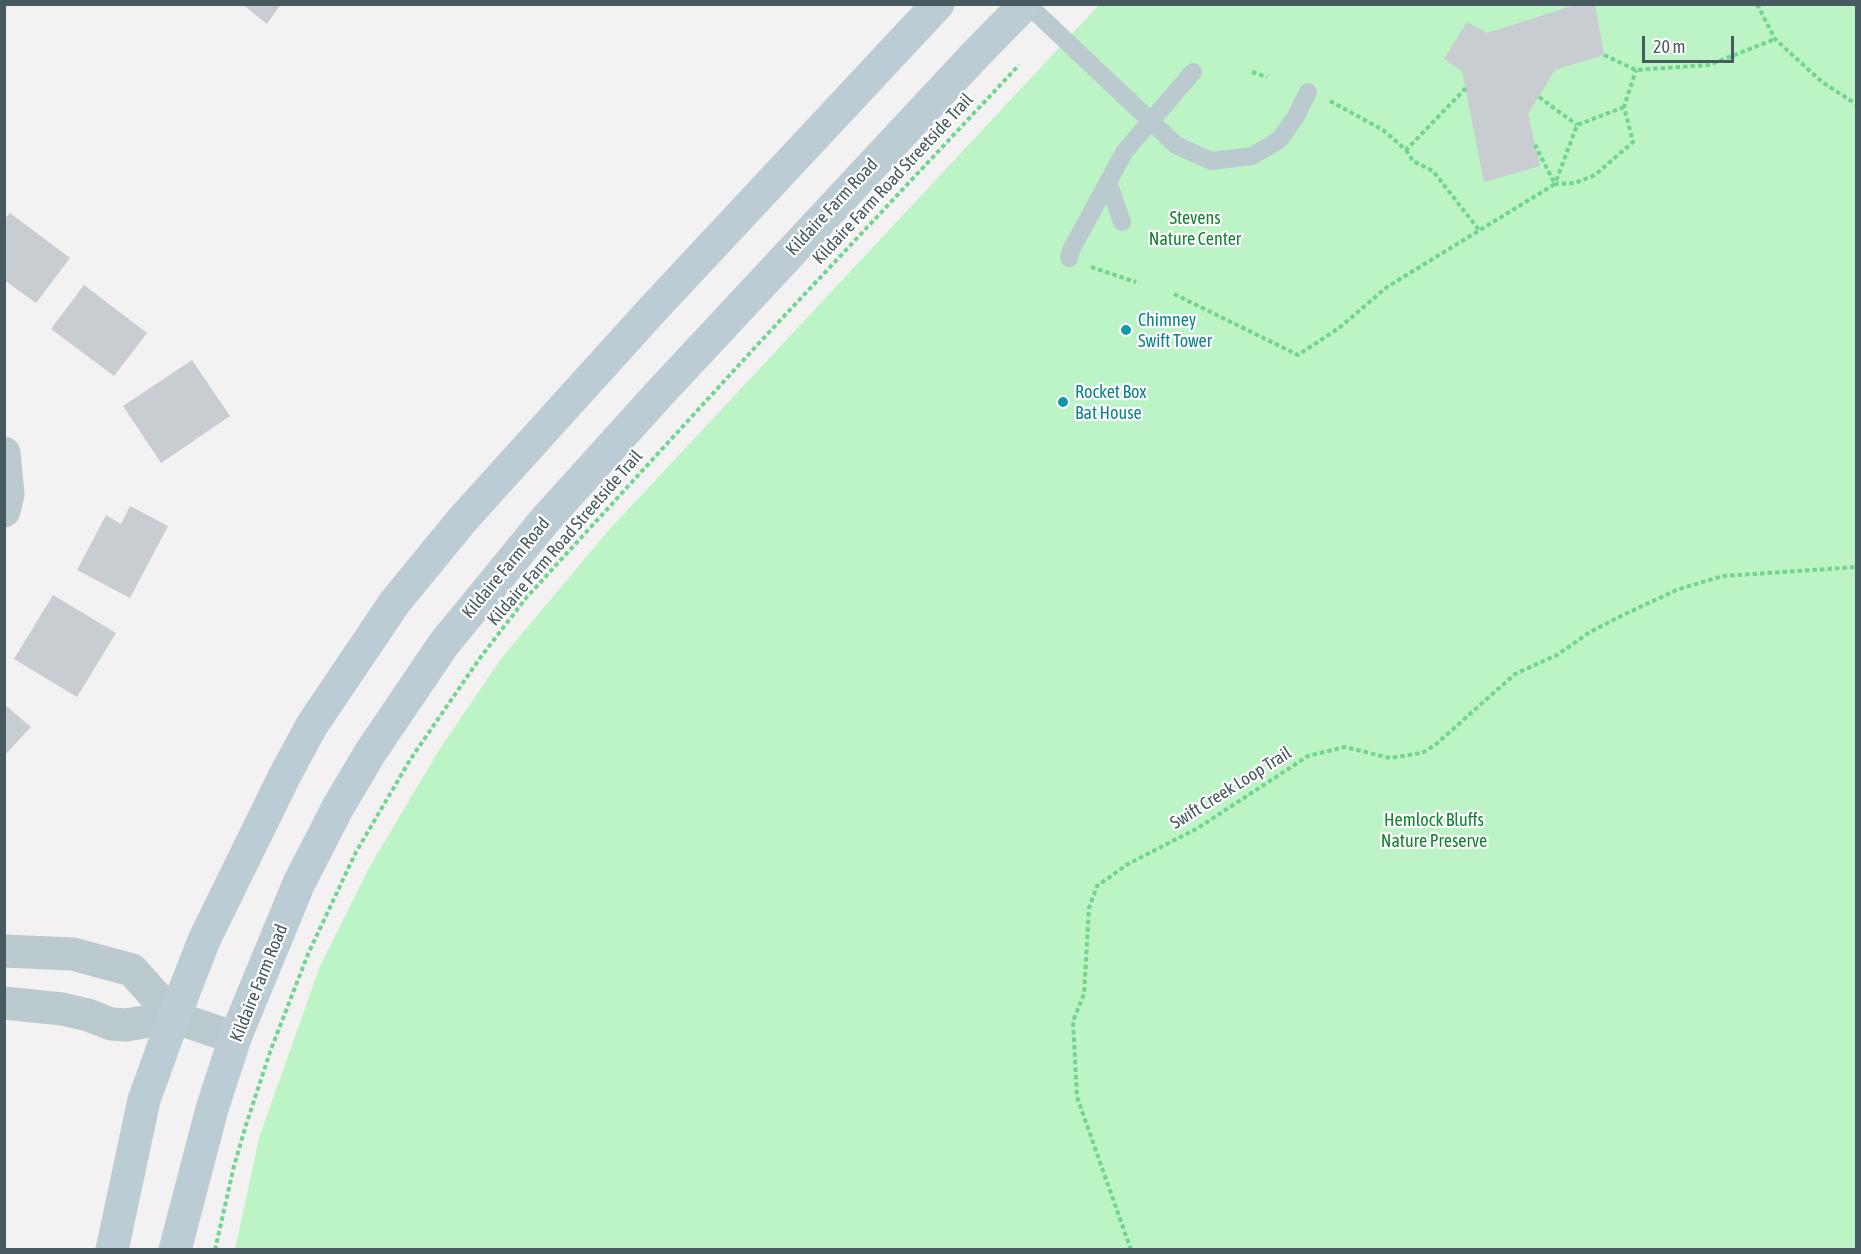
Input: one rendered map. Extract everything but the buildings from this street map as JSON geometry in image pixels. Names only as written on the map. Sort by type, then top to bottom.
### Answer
[{"type":"main road","points":[[112,1250],[144,1100],[174,1017],[205,938],[312,725],[395,602],[462,519],[938,4]]},
{"type":"main road","name":"Kildaire Farm Road","points":[[175,1250],[212,1109],[235,1038],[299,883],[338,807],[370,753],[443,645],[546,519],[658,395],[1026,4]]},
{"type":"street","points":[[4,453],[8,494],[4,511]]},
{"type":"street","points":[[4,951],[73,954],[132,970],[174,1017]]},
{"type":"street","points":[[4,1003],[88,1015],[111,1024],[126,1025],[174,1017],[235,1038]]},
{"type":"lane","points":[[1026,4],[1176,145],[1212,161],[1252,156],[1279,140],[1295,118],[1308,92]]},
{"type":"lane","points":[[1069,258],[1071,250],[1125,150],[1193,72]]},
{"type":"lane","points":[[1108,182],[1122,222]]},
{"type":"path","points":[[1757,4],[1775,39],[1822,82],[1857,104]]},
{"type":"path","points":[[1604,55],[1636,70],[1709,64],[1775,39]]},
{"type":"path","name":"Kildaire Farm Road Streetside Trail","points":[[215,1250],[246,1125],[270,1052],[308,954],[356,852],[417,751],[480,658],[526,598],[1019,65]]},
{"type":"path","points":[[1174,294],[1298,355],[1339,328],[1387,287],[1479,230],[1555,184],[1575,183],[1595,175],[1633,142],[1624,107],[1636,70]]},
{"type":"path","points":[[1252,72],[1267,77]]},
{"type":"path","points":[[1406,150],[1466,88]]},
{"type":"path","points":[[1539,97],[1577,125]]},
{"type":"path","points":[[1329,101],[1383,130],[1406,150],[1413,161],[1433,171],[1479,230]]},
{"type":"path","points":[[1555,184],[1577,125],[1624,107]]},
{"type":"path","points":[[1535,145],[1555,184]]},
{"type":"path","points":[[1069,258],[1113,276],[1136,282]]},
{"type":"path","name":"Swift Creek Loop Trail","points":[[1131,1250],[1077,1098],[1073,1022],[1084,994],[1089,908],[1097,886],[1128,864],[1198,828],[1308,756],[1345,747],[1390,758],[1422,753],[1515,674],[1557,655],[1590,632],[1625,614],[1679,590],[1723,576],[1857,567]]},
{"type":"green space","name":"Hemlock Bluffs Nature Preserve","points":[[1099,5],[1856,5],[1856,1249],[235,1250],[259,1138],[320,966],[370,866],[438,752],[500,660],[608,531]]},
{"type":"place","name":"Chimney Swift Tower","points":[[1126,330]]},
{"type":"place","name":"Rocket Box Bat House","points":[[1063,402]]},
{"type":"park label","name":"Stevens Nature Center","points":[[1195,228]]}]
